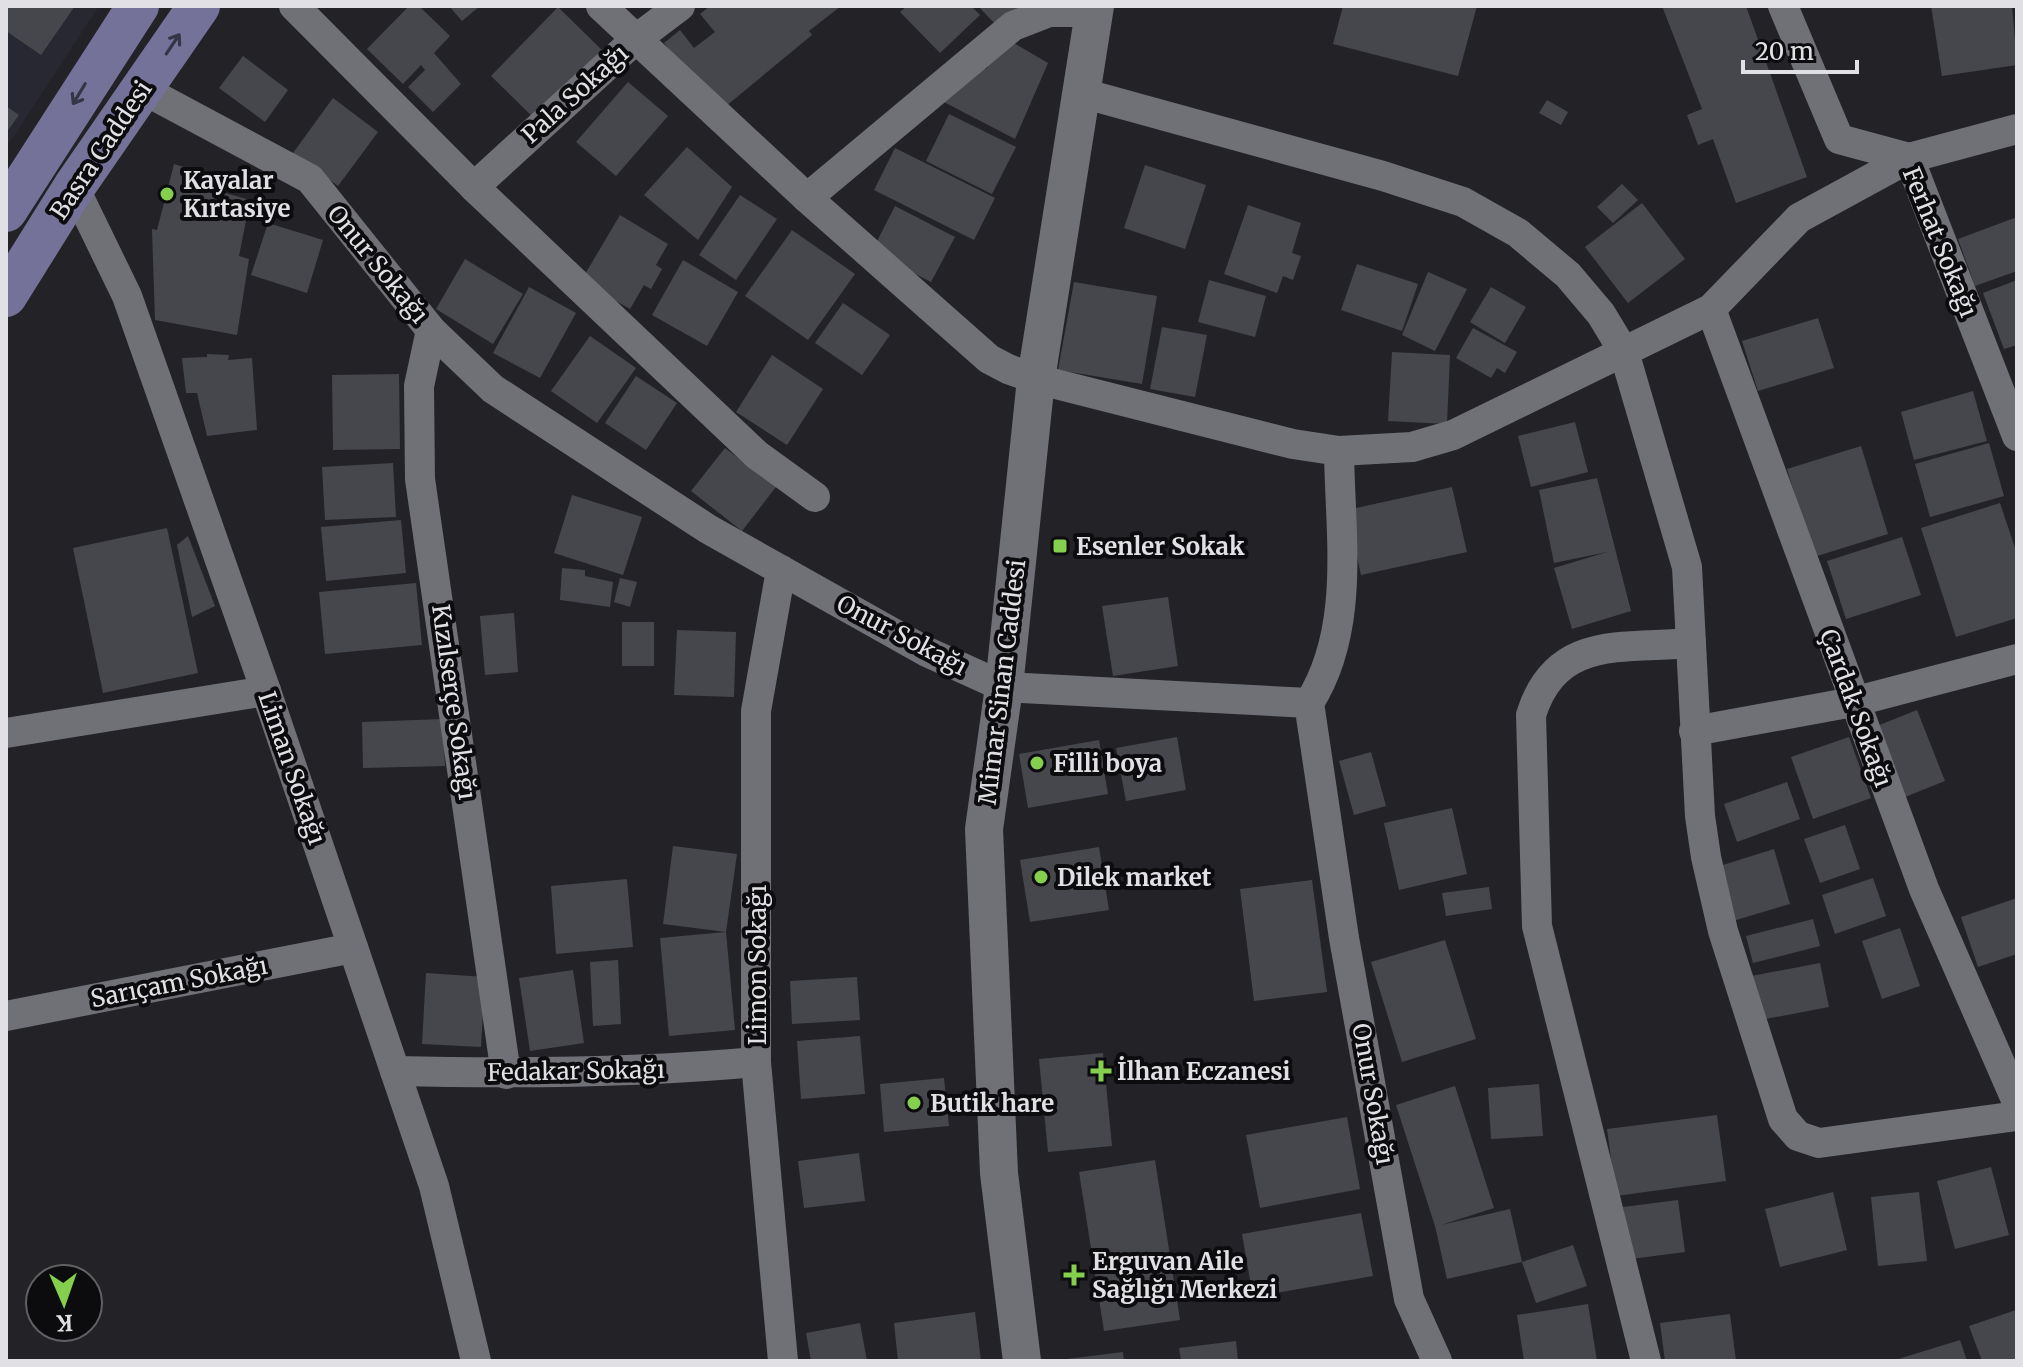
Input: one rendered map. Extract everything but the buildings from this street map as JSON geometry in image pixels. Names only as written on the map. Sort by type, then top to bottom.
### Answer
[{"type":"main road","name":"Basra Caddesi","points":[[6,211],[138,6]]},
{"type":"main road","name":"Basra Caddesi","points":[[6,296],[74,187],[199,6]]},
{"type":"street","points":[[294,6],[474,187],[757,455],[815,497]]},
{"type":"street","points":[[601,6],[807,198],[989,359],[1036,379],[1293,444],[1339,451],[1412,447],[1453,435],[1711,309],[1799,218],[1909,158],[2017,129]]},
{"type":"street","name":"Pala Sokağı","points":[[474,187],[635,40],[680,6]]},
{"type":"street","name":"Ferhat Sokağı","points":[[1783,6],[1839,139],[1909,158],[1939,243],[2017,436]]},
{"type":"street","points":[[807,198],[1013,26],[1049,12],[1095,9]]},
{"type":"street","name":"Mimar Sinan Caddesi","points":[[1022,1361],[999,1173],[984,829],[1004,687],[1036,379],[1095,9]]},
{"type":"street","name":"Onur Sokağı","points":[[142,89],[310,179],[431,330],[493,389],[708,529],[925,651],[1004,687],[1309,703],[1344,938],[1409,1299],[1437,1361]]},
{"type":"street","points":[[1082,93],[1383,176],[1463,202],[1518,233],[1568,275],[1601,314],[1624,352],[1687,567],[1700,816],[1713,897],[1778,1105],[1789,1128],[1808,1141],[1830,1143],[2017,1116]]},
{"type":"street","name":"Liman Sokağı","points":[[74,187],[127,296],[266,691],[434,1186],[476,1361]]},
{"type":"street","name":"Çardak Sokağı","points":[[1711,309],[1924,889],[2017,1102]]},
{"type":"street","name":"Kızılserçe Sokağı","points":[[431,330],[419,386],[420,479],[506,1074]]},
{"type":"street","points":[[1309,703],[1330,664],[1340,621],[1339,451]]},
{"type":"street","name":"Limon Sokağı","points":[[781,570],[756,711],[756,1062],[783,1361]]},
{"type":"street","points":[[1646,1361],[1537,926],[1531,715],[1540,688],[1553,671],[1574,657],[1597,651],[1691,643]]},
{"type":"street","points":[[1694,731],[1853,702],[2017,659]]},
{"type":"street","points":[[6,733],[266,691]]},
{"type":"street","name":"Sarıçam Sokağı","points":[[6,1016],[353,948]]},
{"type":"street","name":"Fedakar Sokağı","points":[[395,1071],[506,1074],[660,1071],[756,1062]]},
{"type":"shaded area","points":[[6,6],[99,6],[6,148]]},
{"type":"place","name":"Kayalar Kırtasiye","points":[[167,194]]},
{"type":"place","name":"Esenler Sokak","points":[[1060,546]]},
{"type":"place","name":"Filli boya","points":[[1037,763]]},
{"type":"place","name":"Dilek market","points":[[1041,877]]},
{"type":"place","name":"İlhan Eczanesi","points":[[1101,1071]]},
{"type":"place","name":"Butik hare","points":[[914,1103]]},
{"type":"place","name":"Erguvan Aile Sağlığı Merkezi","points":[[1074,1275]]}]
